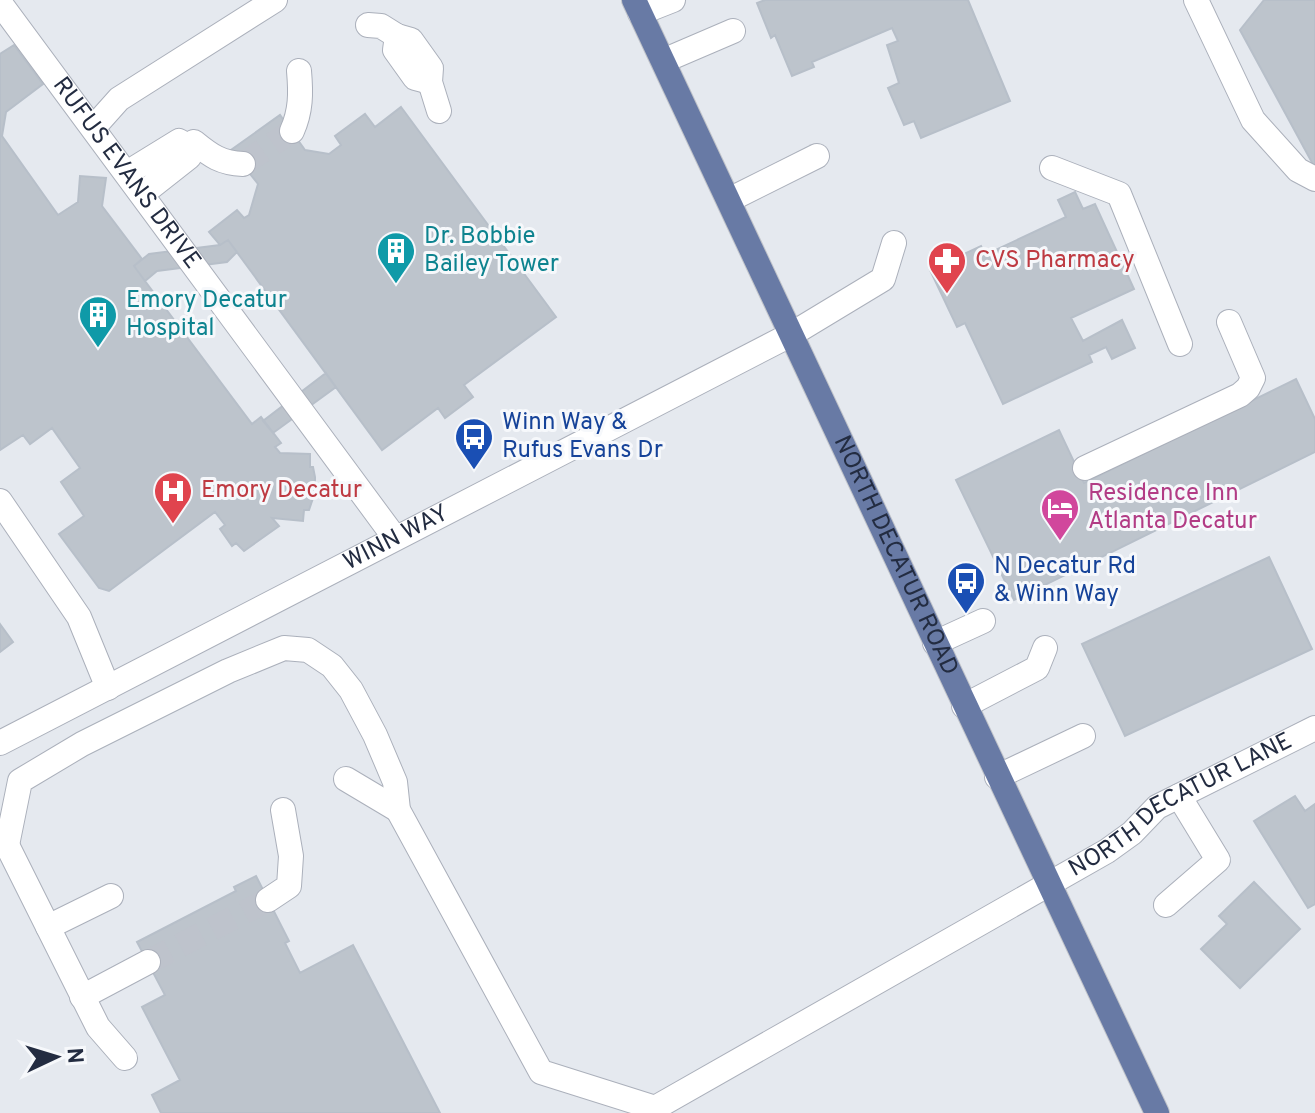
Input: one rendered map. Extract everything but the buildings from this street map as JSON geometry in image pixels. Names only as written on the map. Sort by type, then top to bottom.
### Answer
[{"type":"main road","name":"NORTH DECATUR ROAD","points":[[637,7],[1157,1113]]},
{"type":"street","points":[[94,127],[119,99],[275,0]]},
{"type":"street","points":[[637,7],[673,0]]},
{"type":"street","points":[[1196,0],[1253,120],[1298,170],[1315,179]]},
{"type":"street","name":"RUFUS EVANS DRIVE","points":[[0,3],[395,538]]},
{"type":"street","points":[[368,25],[381,26],[411,40],[431,68],[430,82],[439,111]]},
{"type":"street","points":[[663,61],[733,31]]},
{"type":"street","points":[[292,131],[298,117],[301,93],[299,71]]},
{"type":"street","points":[[127,173],[179,141],[188,146],[189,157],[142,194]]},
{"type":"street","points":[[194,142],[213,158],[226,164],[243,164]]},
{"type":"street","points":[[729,200],[817,156]]},
{"type":"street","points":[[1052,168],[1119,194],[1180,344]]},
{"type":"street","name":"WINN WAY","points":[[0,743],[792,334],[883,279],[894,243]]},
{"type":"street","points":[[1085,468],[1242,399],[1253,378],[1229,322]]},
{"type":"street","points":[[0,501],[79,617],[108,688]]},
{"type":"street","points":[[935,643],[983,621]]},
{"type":"street","points":[[125,1058],[98,1027],[4,841],[20,781],[82,744],[228,671],[284,648],[308,650],[332,666],[351,690],[395,782],[398,810],[541,1072],[655,1111]]},
{"type":"street","points":[[964,706],[1046,666]]},
{"type":"street","name":"NORTH DECATUR LANE","points":[[655,1111],[1107,851],[1132,833],[1157,807],[1315,728]]},
{"type":"street","points":[[997,777],[1083,736]]},
{"type":"street","points":[[346,779],[398,810]]},
{"type":"street","points":[[1166,905],[1218,860],[1179,796]]},
{"type":"street","points":[[268,900],[289,886],[291,856],[283,810]]},
{"type":"street","points":[[48,927],[111,896]]},
{"type":"street","points":[[82,997],[148,962]]},
{"type":"tunnel","points":[[243,164],[292,131]]},
{"type":"tunnel","points":[[148,962],[268,900]]},
{"type":"place","name":"Dr. Bobbie Bailey Tower","points":[[396,285]]},
{"type":"place","name":"CVS Pharmacy","points":[[947,295]]},
{"type":"place","name":"Emory Decatur Hospital","points":[[98,349]]},
{"type":"place","name":"Winn Way & Rufus Evans Dr","points":[[474,471]]},
{"type":"place","name":"Emory Decatur","points":[[173,525]]},
{"type":"place","name":"Residence Inn Atlanta Decatur","points":[[1060,542]]},
{"type":"place","name":"N Decatur Rd & Winn Way","points":[[966,615]]}]
